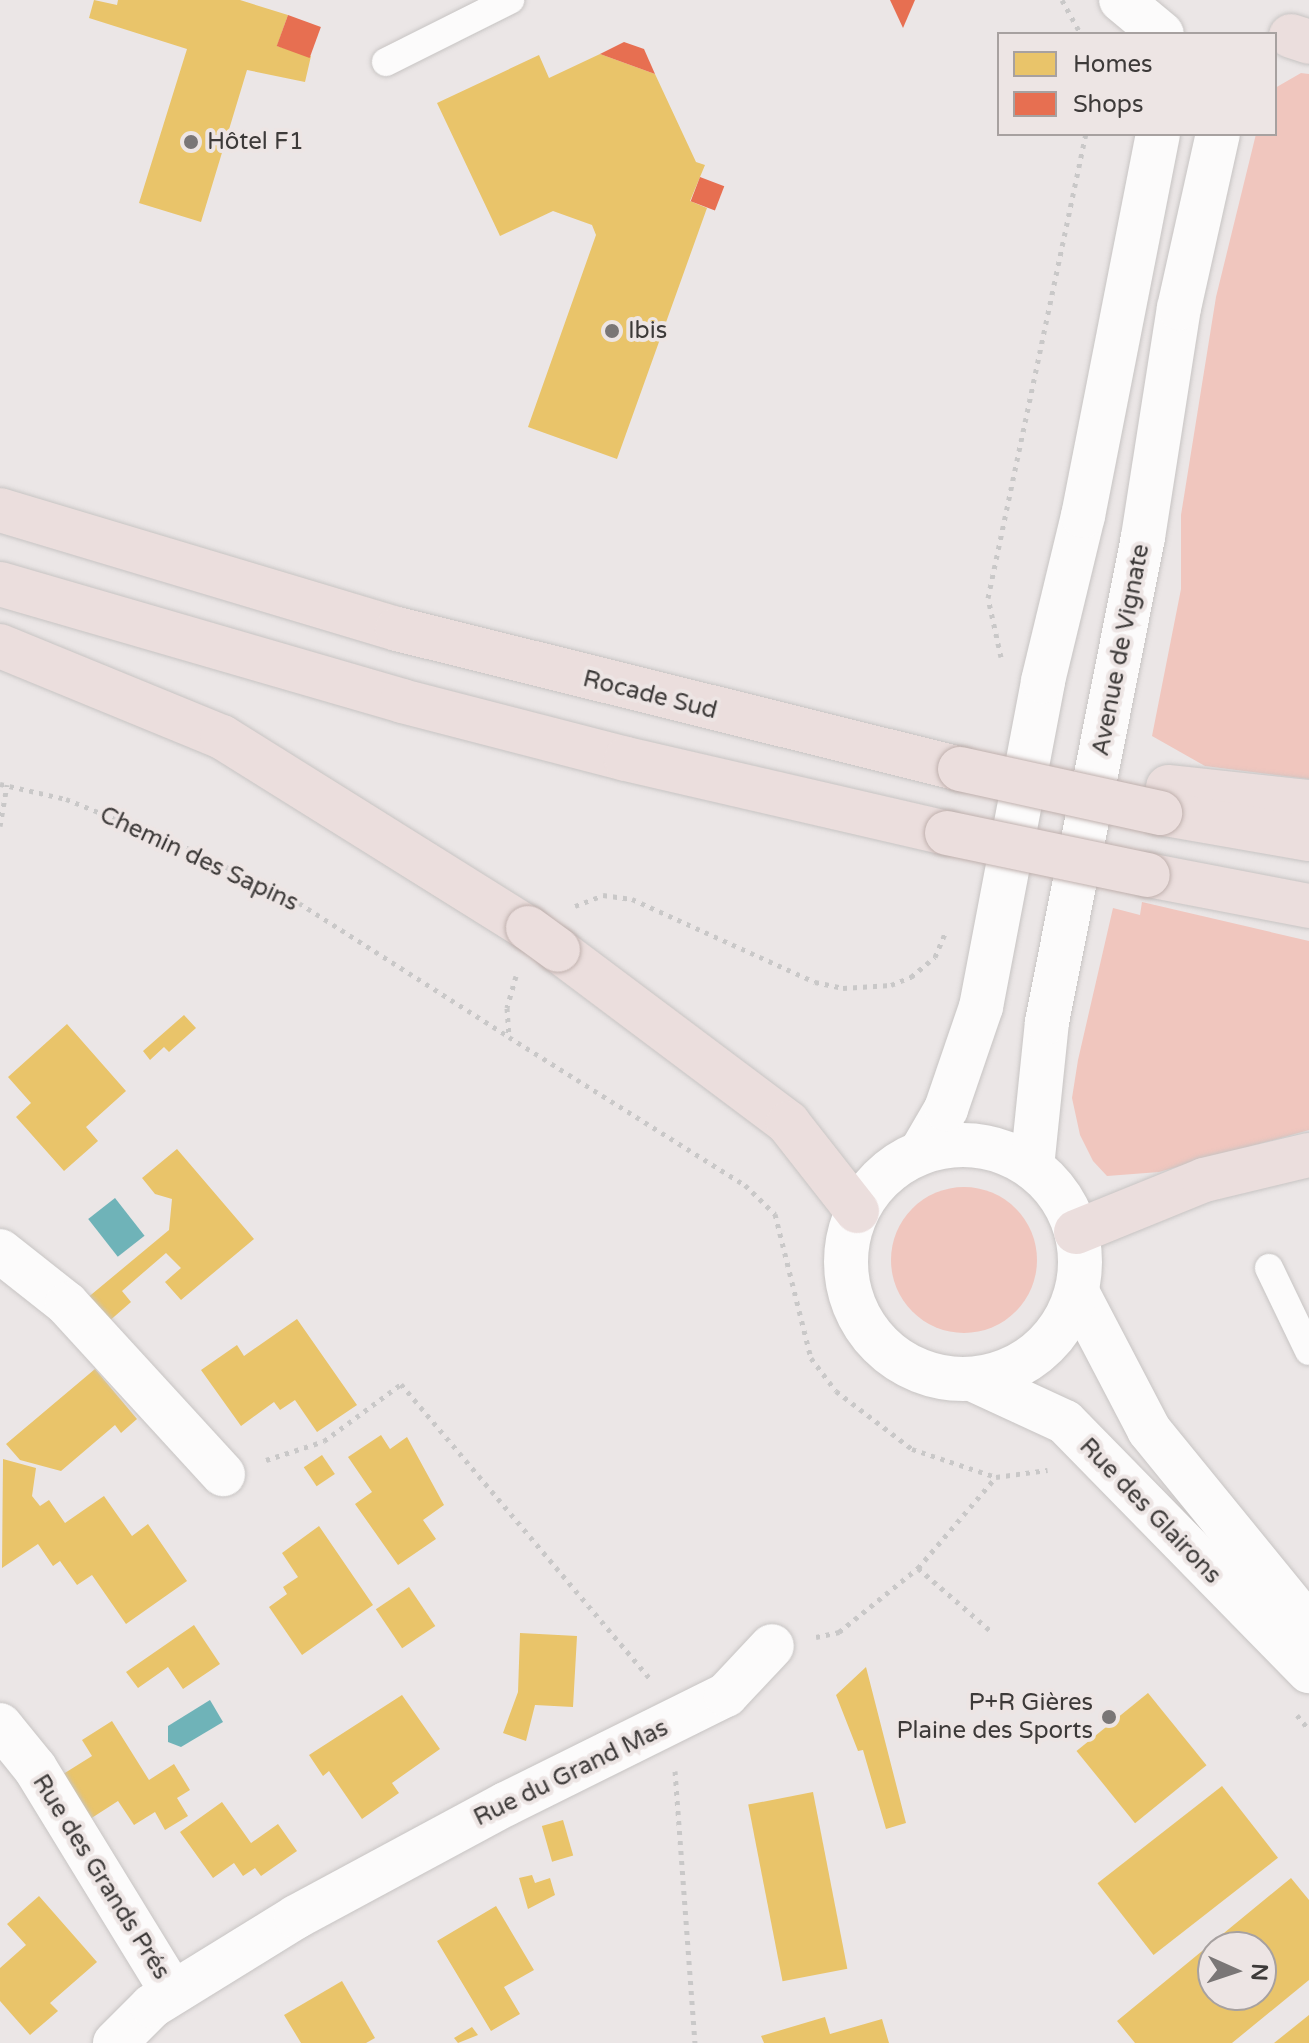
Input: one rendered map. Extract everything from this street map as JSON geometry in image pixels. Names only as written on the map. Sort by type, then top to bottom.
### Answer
[{"type":"highway","name":"Rocade Sud","points":[[0,510],[397,629],[899,756],[1163,800],[1309,839]]},
{"type":"highway","points":[[0,584],[446,712],[947,833],[1309,906]]},
{"type":"highway","points":[[0,646],[222,737],[542,939],[788,1123],[857,1211]]},
{"type":"highway","points":[[1163,800],[1309,802]]},
{"type":"highway","points":[[1076,1232],[1204,1180],[1309,1155]]},
{"type":"street","points":[[1121,0],[1157,32]]},
{"type":"street","points":[[921,1152],[946,1109],[981,1007],[1043,681],[1083,516],[1158,136]]},
{"type":"street","name":"Avenue de Vignate","points":[[1032,1167],[1047,1022],[1143,537],[1179,308],[1218,136]]},
{"type":"street","points":[[973,1144],[1005,1151],[1032,1167],[1060,1196],[1076,1232],[1077,1292],[1049,1342],[1013,1367],[972,1379],[942,1377],[912,1367],[866,1328],[846,1271],[857,1211],[890,1170],[921,1152],[973,1144]]},
{"type":"street","points":[[0,1251],[67,1304],[223,1474]]},
{"type":"street","name":"Rue des Glairons","points":[[1077,1292],[1149,1430],[1309,1626]]},
{"type":"street","name":"Rue des Glairons","points":[[972,1379],[1065,1422],[1300,1690]]},
{"type":"street","name":"Rue du Grand Mas","points":[[115,2043],[172,1992],[365,1878],[726,1695],[772,1646]]},
{"type":"street","name":"Rue des Grands Prés","points":[[0,1725],[35,1768],[172,1992]]},
{"type":"lane","points":[[386,62],[510,0]]},
{"type":"lane","points":[[1269,1268],[1309,1351]]},
{"type":"path","points":[[1062,0],[1080,32]]},
{"type":"path","points":[[1002,667],[988,598],[1086,136]]},
{"type":"path","points":[[0,826],[3,785]]},
{"type":"path","name":"Chemin des Sapins","points":[[3,785],[66,799],[190,849],[299,903],[745,1185],[775,1214],[811,1358],[836,1391],[912,1449],[996,1477]]},
{"type":"path","points":[[509,1037],[507,1008],[542,939],[603,895],[632,899],[815,982],[866,989],[891,985],[924,968],[935,957],[952,916]]},
{"type":"path","points":[[223,1474],[324,1441],[401,1384],[652,1681],[672,1723],[684,1947],[695,2043]]},
{"type":"path","points":[[772,1646],[839,1632],[918,1568],[996,1477],[1057,1469]]},
{"type":"path","points":[[918,1568],[993,1633]]},
{"type":"path","points":[[1300,1690],[1309,1730]]},
{"type":"shaded area","points":[[1301,73],[1309,74],[1309,779],[1205,766],[1152,736],[1181,589],[1181,515],[1216,297],[1256,136],[1277,136],[1277,87]]},
{"type":"shaded area","points":[[1142,902],[1309,941],[1309,1130],[1159,1172],[1107,1176],[1093,1161],[1080,1135],[1072,1098],[1078,1060],[1113,908],[1140,915]]},
{"type":"shaded area","points":[[964,1187],[992,1193],[1016,1208],[1031,1232],[1037,1260],[1031,1288],[1016,1312],[992,1327],[964,1333],[936,1327],[912,1312],[897,1288],[891,1260],[897,1232],[912,1208],[936,1193]]},
{"type":"water","points":[[115,1198],[145,1236],[118,1257],[88,1219]]},
{"type":"water","points":[[210,1700],[223,1722],[181,1747],[168,1742],[168,1726]]},
{"type":"building: Homes","name":"Hôtel F1","points":[[94,0],[117,5],[118,0],[240,0],[288,15],[277,46],[311,56],[305,82],[247,70],[201,222],[139,203],[187,49],[89,18]]},
{"type":"building: Homes","name":"Ibis","points":[[600,54],[655,74],[696,162],[705,165],[690,201],[707,208],[617,459],[528,427],[596,235],[592,225],[553,211],[500,236],[437,103],[539,55],[549,78]]},
{"type":"building: Homes","points":[[184,1015],[196,1028],[169,1052],[164,1047],[150,1060],[143,1051]]},
{"type":"building: Homes","points":[[67,1024],[126,1091],[86,1127],[98,1141],[64,1171],[16,1117],[31,1103],[8,1077]]},
{"type":"building: Homes","points":[[177,1149],[254,1239],[181,1300],[165,1282],[181,1268],[166,1253],[122,1291],[131,1302],[107,1323],[86,1299],[169,1230],[172,1199],[155,1194],[142,1178]]},
{"type":"building: Homes","points":[[297,1319],[357,1405],[317,1432],[295,1400],[280,1410],[274,1402],[241,1426],[201,1370],[237,1345],[244,1356]]},
{"type":"building: Homes","points":[[95,1369],[137,1419],[121,1433],[115,1425],[61,1471],[20,1460],[6,1444]]},
{"type":"building: Homes","points":[[381,1435],[390,1449],[407,1437],[444,1505],[423,1520],[436,1539],[398,1565],[355,1504],[372,1492],[348,1457]]},
{"type":"building: Homes","points":[[322,1455],[335,1474],[317,1486],[304,1467]]},
{"type":"building: Homes","points":[[3,1459],[36,1468],[32,1496],[40,1506],[49,1500],[65,1523],[104,1496],[132,1536],[148,1524],[187,1581],[126,1624],[92,1575],[77,1585],[60,1561],[53,1566],[38,1544],[2,1568]]},
{"type":"building: Homes","points":[[319,1526],[373,1605],[302,1655],[269,1607],[287,1594],[283,1587],[298,1577],[282,1553]]},
{"type":"building: Homes","points":[[409,1587],[435,1626],[402,1648],[376,1609]]},
{"type":"building: Homes","points":[[194,1625],[220,1664],[183,1689],[168,1667],[138,1688],[126,1672]]},
{"type":"building: Homes","points":[[520,1633],[577,1636],[573,1707],[535,1705],[526,1741],[503,1733],[518,1692]]},
{"type":"building: Homes","points":[[866,1667],[906,1823],[886,1829],[863,1750],[858,1751],[836,1695]]},
{"type":"building: Homes","points":[[1148,1693],[1207,1765],[1135,1823],[1077,1751]]},
{"type":"building: Homes","points":[[402,1695],[440,1749],[392,1783],[399,1793],[362,1819],[329,1771],[323,1776],[309,1755]]},
{"type":"building: Homes","points":[[112,1721],[149,1780],[174,1764],[190,1790],[177,1798],[188,1816],[165,1830],[155,1812],[134,1825],[118,1801],[87,1821],[60,1776],[92,1756],[82,1740]]},
{"type":"building: Homes","points":[[1222,1786],[1278,1858],[1154,1955],[1097,1883]]},
{"type":"building: Homes","points":[[813,1792],[847,1969],[783,1981],[748,1805]]},
{"type":"building: Homes","points":[[222,1802],[251,1843],[278,1824],[297,1851],[261,1876],[255,1868],[243,1876],[234,1863],[213,1878],[180,1832]]},
{"type":"building: Homes","points":[[563,1820],[573,1856],[552,1862],[542,1826]]},
{"type":"building: Homes","points":[[532,1875],[535,1883],[550,1878],[555,1895],[528,1909],[519,1878]]},
{"type":"building: Homes","points":[[1291,1878],[1309,1900],[1309,1980],[1277,2006],[1277,1931],[1227,1931]]},
{"type":"building: Homes","points":[[39,1896],[97,1962],[50,2003],[58,2011],[30,2035],[0,2001],[0,1968],[26,1945],[7,1924]]},
{"type":"building: Homes","points":[[496,1906],[534,1970],[504,1987],[520,2014],[491,2031],[437,1941]]},
{"type":"building: Homes","points":[[1197,1955],[1197,2011],[1271,2011],[1232,2043],[1135,2043],[1117,2021]]},
{"type":"building: Homes","points":[[342,1981],[375,2038],[366,2043],[301,2043],[284,2015]]},
{"type":"building: Homes","points":[[1309,2015],[1309,2043],[1274,2043]]},
{"type":"building: Homes","points":[[825,2017],[830,2034],[882,2019],[889,2043],[764,2043],[761,2036]]},
{"type":"building: Homes","points":[[472,2027],[478,2035],[458,2043],[454,2038]]},
{"type":"building: Shops","points":[[890,0],[915,0],[903,28]]},
{"type":"building: Shops","points":[[288,15],[321,27],[310,58],[277,46]]},
{"type":"building: Shops","points":[[624,42],[644,49],[655,74],[600,54]]},
{"type":"building: Shops","points":[[700,177],[724,186],[715,211],[691,201]]},
{"type":"place","name":"Hôtel F1","points":[[191,142]]},
{"type":"place","name":"Ibis","points":[[612,331]]},
{"type":"place","name":"P+R Gières Plaine des Sports","points":[[1109,1717]]}]
